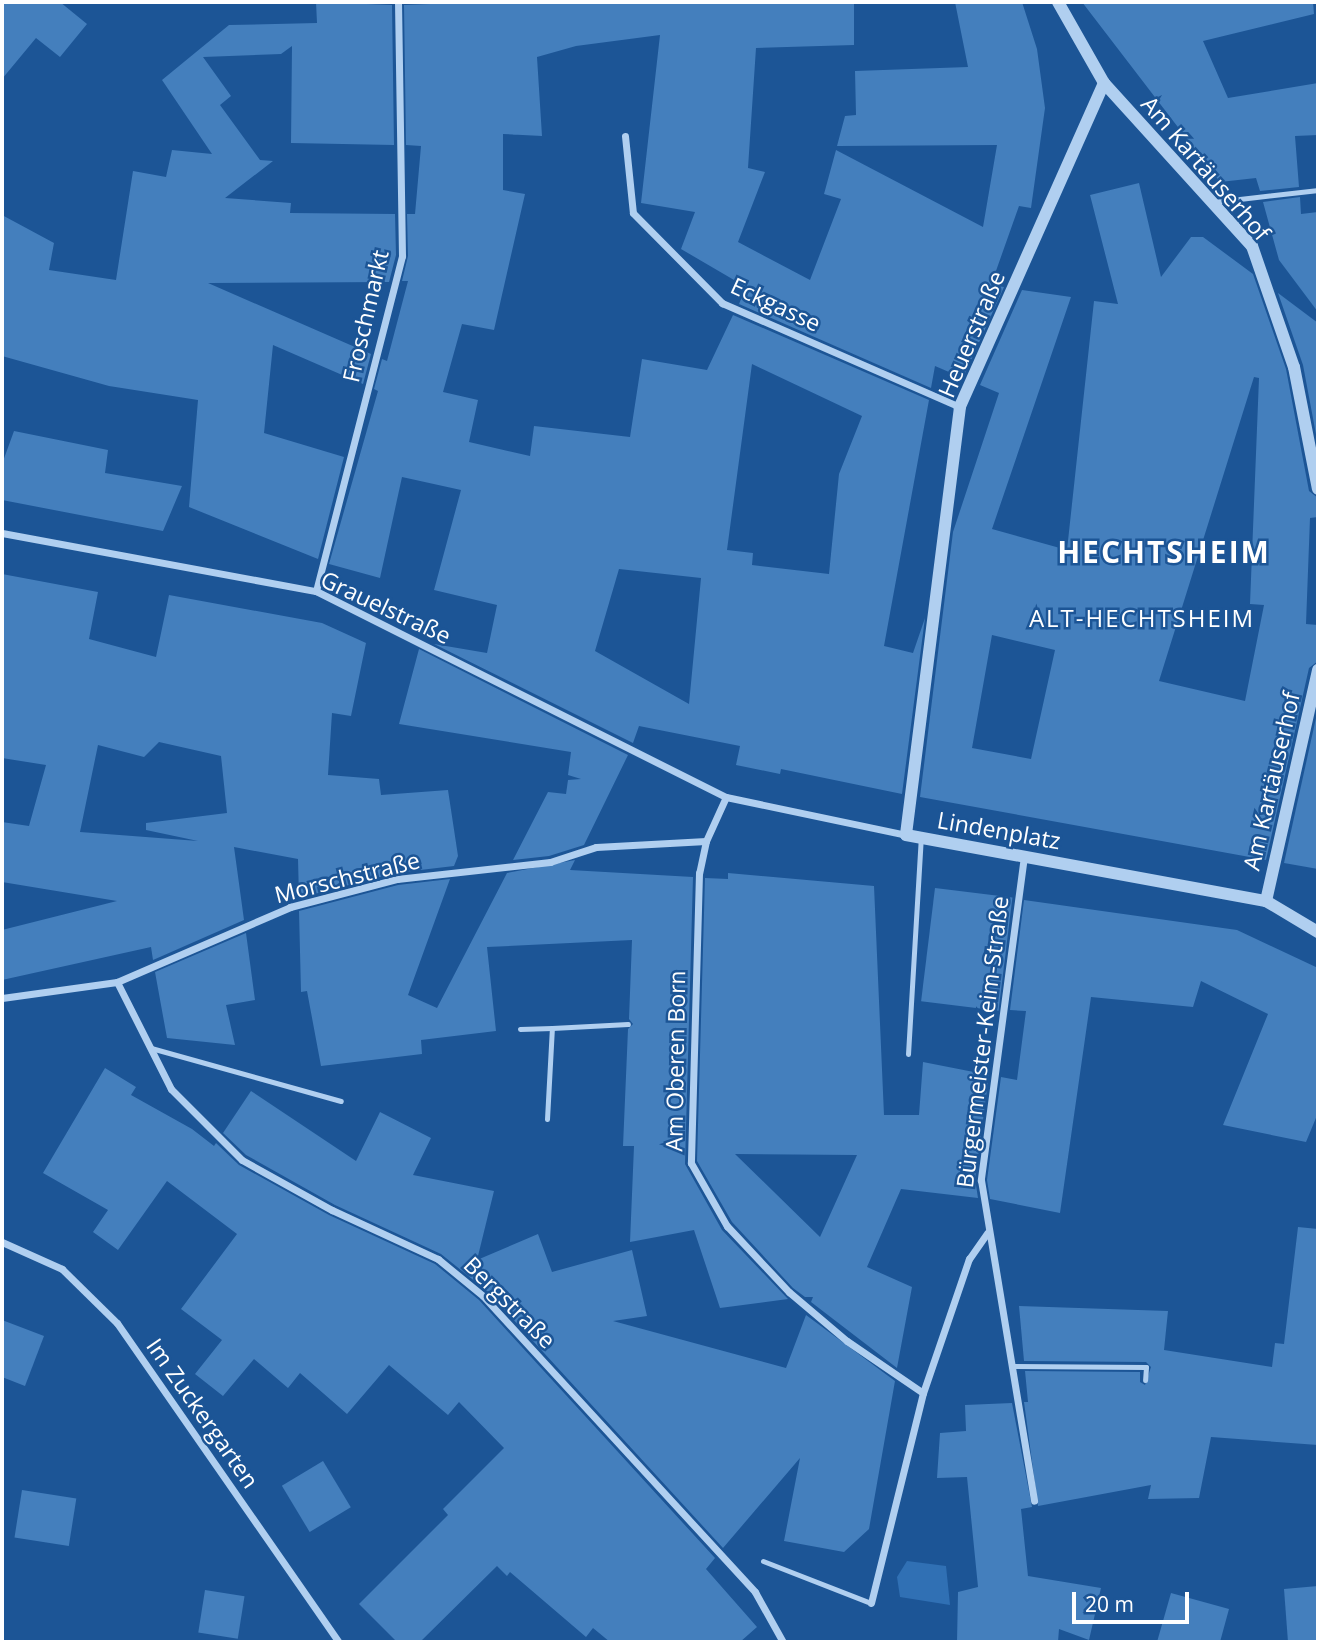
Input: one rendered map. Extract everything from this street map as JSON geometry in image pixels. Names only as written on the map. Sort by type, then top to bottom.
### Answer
[{"type":"street","name":"Froschmarkt","points":[[316,591],[402,256],[398,2]]},
{"type":"street","points":[[1058,2],[1104,83]]},
{"type":"street","name":"Am Kartäuserhof","points":[[1104,83],[1252,246],[1294,367],[1318,489]]},
{"type":"street","name":"Heuerstraße","points":[[906,835],[960,407],[1104,83]]},
{"type":"street","name":"Eckgasse","points":[[625,136],[634,213],[722,303],[960,407]]},
{"type":"street","name":"Grauelstraße","points":[[2,533],[316,591],[726,797]]},
{"type":"street","name":"Am Kartäuserhof","points":[[1266,901],[1318,670]]},
{"type":"street","points":[[706,841],[726,797]]},
{"type":"street","name":"Lindenplatz","points":[[726,797],[920,838],[1266,901]]},
{"type":"street","name":"Morschstraße","points":[[2,998],[117,982],[290,907],[397,879],[550,862],[596,847],[706,841]]},
{"type":"street","name":"Am Oberen Born","points":[[706,841],[699,873],[692,1021],[695,1040],[691,1163],[727,1226],[799,1300],[847,1340],[923,1393]]},
{"type":"street","name":"Bürgermeister-Keim-Straße","points":[[1024,855],[981,1181],[987,1233],[1015,1366],[1034,1502]]},
{"type":"street","points":[[1266,901],[1318,932]]},
{"type":"street","name":"Bergstraße","points":[[117,982],[171,1089],[242,1160],[331,1210],[438,1259],[483,1296],[755,1592],[783,1642]]},
{"type":"street","points":[[871,1603],[923,1393],[969,1259],[987,1233]]},
{"type":"street","name":"Im Zuckergarten","points":[[2,1241],[62,1269],[117,1323],[338,1642]]},
{"type":"lane","points":[[1210,202],[1318,190]]},
{"type":"lane","points":[[908,1054],[920,838]]},
{"type":"lane","points":[[520,1029],[628,1024]]},
{"type":"lane","points":[[548,1119],[552,1028]]},
{"type":"lane","points":[[151,1048],[341,1101]]},
{"type":"lane","points":[[1015,1366],[1146,1367],[1144,1381]]},
{"type":"lane","points":[[763,1561],[871,1603]]},
{"type":"shaded area","points":[[907,1561],[946,1566],[950,1605],[900,1597],[897,1577]]},
{"type":"building","points":[[2,2],[60,2],[87,24],[60,57],[36,38],[2,79]]},
{"type":"building","points":[[316,2],[392,5],[394,145],[291,143],[292,46],[281,54],[203,57],[231,96],[220,105],[260,160],[273,161],[225,198],[291,203],[290,213],[395,214],[396,255],[389,282],[208,283],[371,354],[363,384],[273,345],[264,433],[344,457],[318,559],[189,507],[198,400],[109,386],[2,356],[2,215],[54,243],[49,270],[116,280],[133,171],[166,177],[172,150],[212,154],[162,80],[229,25],[317,23]]},
{"type":"building","points":[[483,2],[854,2],[854,45],[756,48],[748,168],[765,172],[738,242],[810,280],[841,199],[824,194],[836,150],[983,227],[997,145],[837,146],[845,116],[856,115],[855,71],[968,67],[955,2],[1022,2],[1037,49],[1045,108],[1031,208],[1019,206],[991,285],[1004,287],[963,378],[935,366],[931,388],[739,304],[746,287],[681,249],[695,212],[641,203],[660,35],[576,46],[537,57],[542,136],[503,134],[503,190],[525,194],[494,330],[462,324],[443,392],[478,400],[469,442],[530,456],[534,426],[630,437],[642,359],[707,370],[733,315],[929,400],[884,646],[913,653],[925,618],[902,794],[781,769],[780,774],[736,765],[740,746],[639,726],[633,743],[434,644],[487,653],[497,605],[434,590],[461,490],[402,477],[380,578],[329,564],[378,391],[374,389],[382,359],[387,361],[408,281],[402,281],[408,256],[407,214],[415,214],[421,146],[406,145],[404,5]],"holes":[[[752,364],[862,416],[839,474],[829,574],[752,565],[753,553],[727,550]],[[619,569],[701,578],[689,704],[595,651]]]},
{"type":"building","points":[[1082,2],[1313,2],[1314,14],[1203,41],[1228,98],[1318,83],[1318,135],[1295,136],[1299,187],[1260,191],[1256,178],[1220,182]]},
{"type":"building","points":[[1139,183],[1161,277],[1191,237],[1203,237],[1253,274],[1286,369],[1309,491],[1318,498],[1318,517],[1310,518],[1306,624],[1318,625],[1318,661],[1309,668],[1266,860],[920,797],[953,532],[999,393],[980,385],[1022,290],[1071,297],[992,529],[1067,550],[1094,301],[1118,304],[1090,195]],"holes":[[[1254,377],[1259,378],[1250,604],[1264,605],[1245,701],[1159,681]],[[992,635],[1055,650],[1031,759],[972,748]]]},
{"type":"building","points":[[1300,197],[1301,214],[1318,212],[1318,312],[1279,260],[1263,202]]},
{"type":"building","points":[[1278,293],[1318,323],[1318,445],[1303,365]]},
{"type":"building","points":[[14,431],[108,450],[105,473],[182,486],[163,531],[2,500],[2,464]]},
{"type":"building","points":[[2,574],[98,592],[89,639],[156,657],[169,595],[322,623],[366,643],[351,716],[332,713],[328,775],[379,779],[381,795],[448,790],[458,856],[454,866],[395,873],[299,898],[298,859],[234,847],[244,920],[153,960],[151,947],[2,980],[2,930],[117,901],[2,882],[2,822],[29,826],[46,765],[2,758]],"holes":[[[159,742],[221,756],[227,813],[146,823],[146,830],[198,841],[80,832],[98,745],[144,757]]]},
{"type":"building","points":[[419,649],[628,755],[584,845],[549,856],[513,860],[548,792],[566,794],[568,780],[581,779],[568,775],[571,752],[399,724]]},
{"type":"building","points":[[1318,709],[1318,869],[1284,863]]},
{"type":"building","points":[[575,860],[570,870],[693,877],[685,1164],[722,1230],[788,1299],[720,1308],[694,1230],[630,1242],[634,1146],[623,1146],[628,1029],[633,1024],[629,1019],[632,940],[487,947],[496,1031],[421,1040],[422,1054],[321,1066],[307,991],[301,992],[299,911],[398,885],[450,879],[408,995],[437,1008],[507,873]]},
{"type":"building","points":[[728,873],[874,886],[884,1115],[919,1115],[923,1062],[989,1075],[975,1179],[978,1198],[901,1189],[867,1267],[912,1287],[897,1368],[811,1302],[813,1297],[805,1297],[793,1288],[732,1222],[697,1161],[705,878],[728,879]],"holes":[[[735,1154],[857,1155],[820,1237]]]},
{"type":"building","points":[[935,888],[1012,898],[999,1011],[921,1001]]},
{"type":"building","points":[[1024,900],[1237,930],[1318,968],[1318,1113],[1306,1142],[1223,1125],[1268,1014],[1201,981],[1193,1007],[1091,997],[1060,1213],[990,1199],[987,1180],[1001,1077],[1017,1080],[1026,1011],[1010,1010]]},
{"type":"building","points":[[246,933],[255,1000],[226,1005],[235,1045],[167,1038],[155,972]]},
{"type":"building","points":[[105,1068],[136,1087],[131,1095],[192,1129],[214,1146],[216,1143],[239,1165],[329,1215],[435,1264],[479,1300],[715,1558],[706,1569],[757,1627],[740,1642],[610,1642],[593,1628],[586,1637],[510,1572],[507,1576],[497,1566],[420,1642],[397,1642],[359,1604],[448,1515],[443,1509],[504,1448],[459,1402],[448,1415],[389,1365],[347,1414],[300,1373],[288,1388],[254,1359],[223,1396],[195,1374],[222,1340],[181,1309],[237,1234],[167,1181],[118,1250],[93,1232],[108,1210],[43,1173]]},
{"type":"building","points":[[251,1091],[356,1161],[380,1112],[431,1138],[413,1175],[494,1191],[477,1260],[538,1234],[552,1272],[632,1250],[647,1316],[613,1321],[786,1368],[806,1315],[895,1381],[869,1529],[844,1552],[784,1541],[800,1458],[723,1548],[487,1291],[441,1254],[335,1205],[246,1155],[223,1133]]},
{"type":"building","points":[[1298,1227],[1318,1229],[1318,1445],[1211,1437],[1199,1498],[1148,1499],[1151,1485],[1038,1506],[1024,1402],[1028,1402],[1025,1371],[1140,1372],[1140,1382],[1145,1385],[1151,1367],[1146,1362],[1024,1361],[1019,1306],[1168,1311],[1164,1350],[1272,1367],[1275,1343],[1284,1344]]},
{"type":"building","points":[[2,1320],[44,1336],[25,1386],[2,1377]]},
{"type":"building","points":[[1012,1403],[1032,1507],[1021,1509],[1028,1576],[1101,1588],[1089,1640],[1059,1629],[1058,1642],[957,1642],[958,1592],[978,1587],[967,1477],[937,1478],[940,1433],[966,1431],[965,1405]]},
{"type":"building","points":[[323,1461],[351,1507],[310,1532],[282,1486]]},
{"type":"building","points":[[22,1490],[76,1499],[69,1546],[14,1537]]},
{"type":"building","points":[[1318,1586],[1318,1642],[1288,1642],[1284,1589]]},
{"type":"building","points":[[205,1590],[245,1596],[238,1639],[198,1632]]},
{"type":"building","points":[[1171,1593],[1229,1609],[1220,1642],[1157,1642]]},
{"type":"district","name":"HECHTSHEIM","points":[[1164,552]]},
{"type":"district","name":"ALT-HECHTSHEIM","points":[[1142,618]]}]
